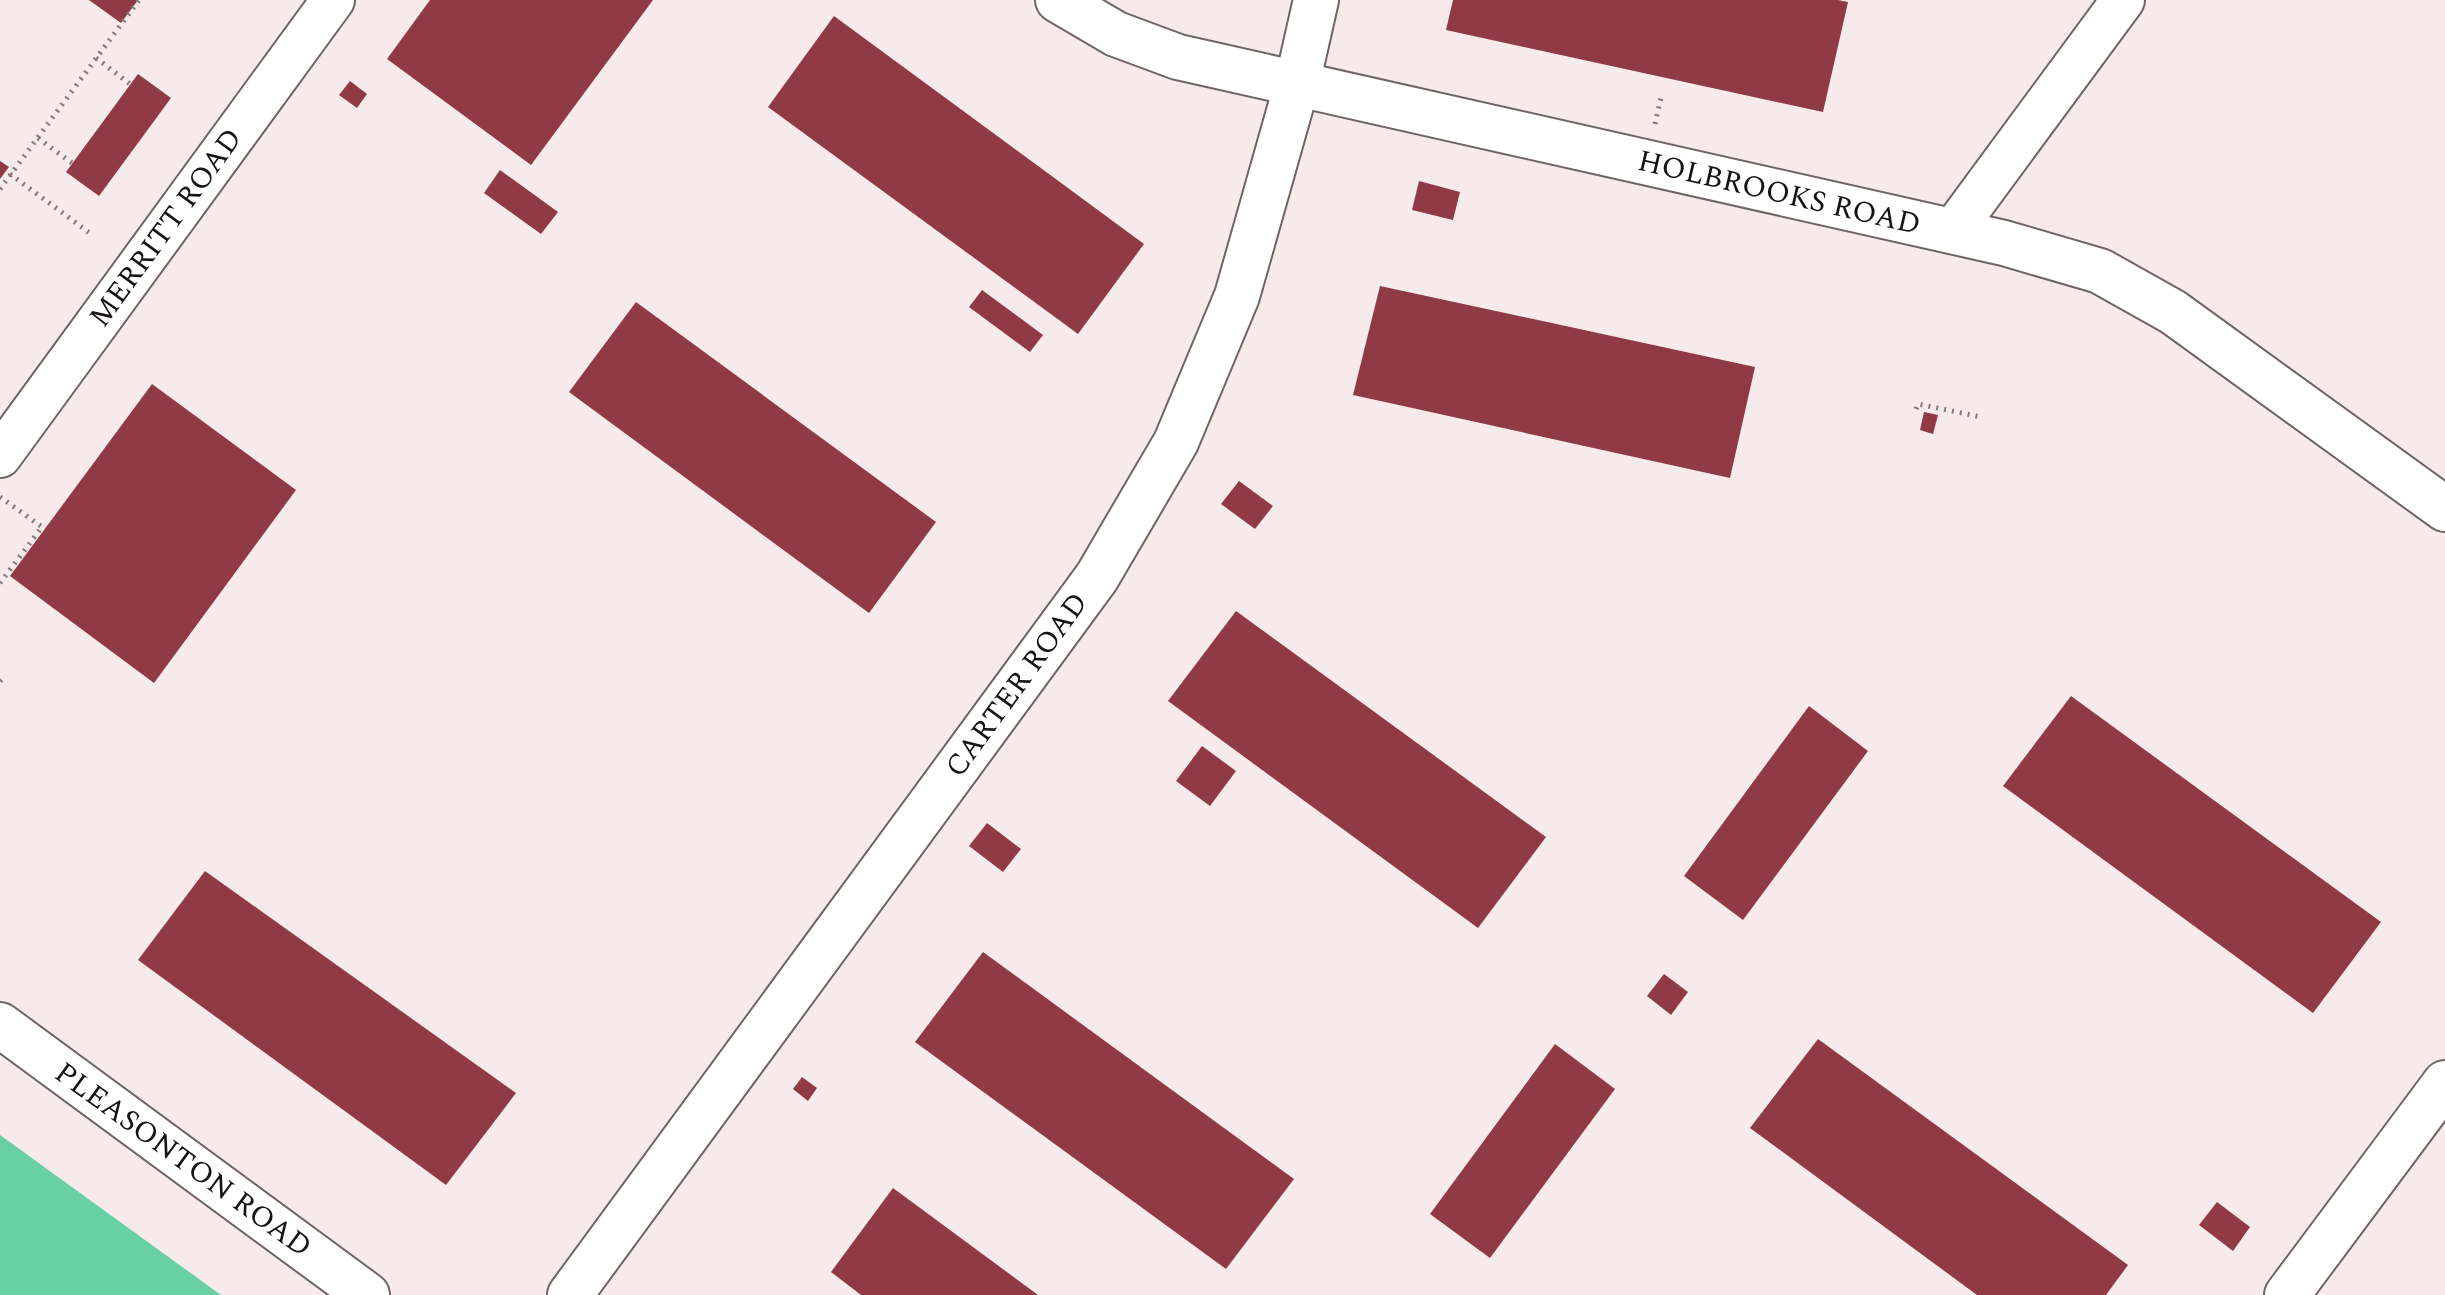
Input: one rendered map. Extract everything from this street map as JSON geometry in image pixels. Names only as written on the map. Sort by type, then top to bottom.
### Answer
[{"type":"street","name":"MERRITT ROAD","points":[[0,456],[333,0]]},
{"type":"street","name":"HOLBROOKS ROAD","points":[[1058,0],[1116,34],[1178,57],[1952,232],[2100,271],[2173,312],[2445,509]]},
{"type":"street","name":"CARTER ROAD","points":[[570,1295],[1097,577],[1176,442],[1231,310],[1297,84],[1316,0]]},
{"type":"street","points":[[1952,232],[2123,0]]},
{"type":"street","name":"PLEASONTON ROAD","points":[[0,1025],[367,1295]]},
{"type":"street","points":[[2287,1295],[2445,1083]]},
{"type":"path","points":[[0,189],[139,0]]},
{"type":"path","points":[[96,58],[130,84]]},
{"type":"path","points":[[38,138],[72,163]]},
{"type":"path","points":[[10,174],[91,234]]},
{"type":"path","points":[[1916,409],[1918,404],[1981,417]]},
{"type":"path","points":[[0,497],[44,528],[0,583]]},
{"type":"shaded area","points":[[0,1135],[221,1295],[0,1295]]},
{"type":"building","points":[[89,0],[138,0],[121,23]]},
{"type":"building","points":[[430,0],[653,0],[531,165],[387,59]]},
{"type":"building","points":[[1453,0],[1848,2],[1823,112],[1446,30]]},
{"type":"building","points":[[834,16],[1144,244],[1078,334],[768,107]]},
{"type":"building","points":[[138,74],[171,98],[99,196],[66,172]]},
{"type":"building","points":[[350,81],[367,94],[357,108],[339,95]]},
{"type":"building","points":[[0,161],[9,167],[0,179]]},
{"type":"building","points":[[500,170],[558,212],[541,234],[484,193]]},
{"type":"building","points":[[1419,181],[1460,192],[1453,220],[1412,210]]},
{"type":"building","points":[[1380,286],[1755,367],[1730,478],[1353,395]]},
{"type":"building","points":[[982,290],[1043,335],[1030,352],[969,307]]},
{"type":"building","points":[[636,302],[936,522],[869,613],[569,392]]},
{"type":"building","points":[[152,384],[296,490],[154,683],[10,576]]},
{"type":"building","points":[[1924,412],[1938,415],[1933,434],[1920,430]]},
{"type":"building","points":[[1239,481],[1273,506],[1255,529],[1221,504]]},
{"type":"building","points":[[1236,611],[1546,837],[1478,928],[1168,701]]},
{"type":"building","points":[[2071,696],[2381,922],[2313,1013],[2003,786]]},
{"type":"building","points":[[1809,706],[1868,751],[1743,920],[1684,876]]},
{"type":"building","points":[[1202,746],[1236,771],[1210,806],[1176,781]]},
{"type":"building","points":[[987,823],[1021,849],[1003,872],[969,846]]},
{"type":"building","points":[[205,871],[516,1093],[446,1185],[138,960]]},
{"type":"building","points":[[983,952],[1294,1179],[1226,1269],[915,1042]]},
{"type":"building","points":[[1664,974],[1688,992],[1671,1015],[1647,996]]},
{"type":"building","points":[[1818,1039],[2128,1265],[2106,1295],[1977,1295],[1750,1128]]},
{"type":"building","points":[[1555,1044],[1615,1089],[1490,1258],[1430,1214]]},
{"type":"building","points":[[802,1077],[817,1088],[808,1101],[793,1089]]},
{"type":"building","points":[[893,1188],[1038,1295],[861,1295],[831,1272]]},
{"type":"building","points":[[2217,1202],[2250,1227],[2233,1251],[2199,1225]]}]
